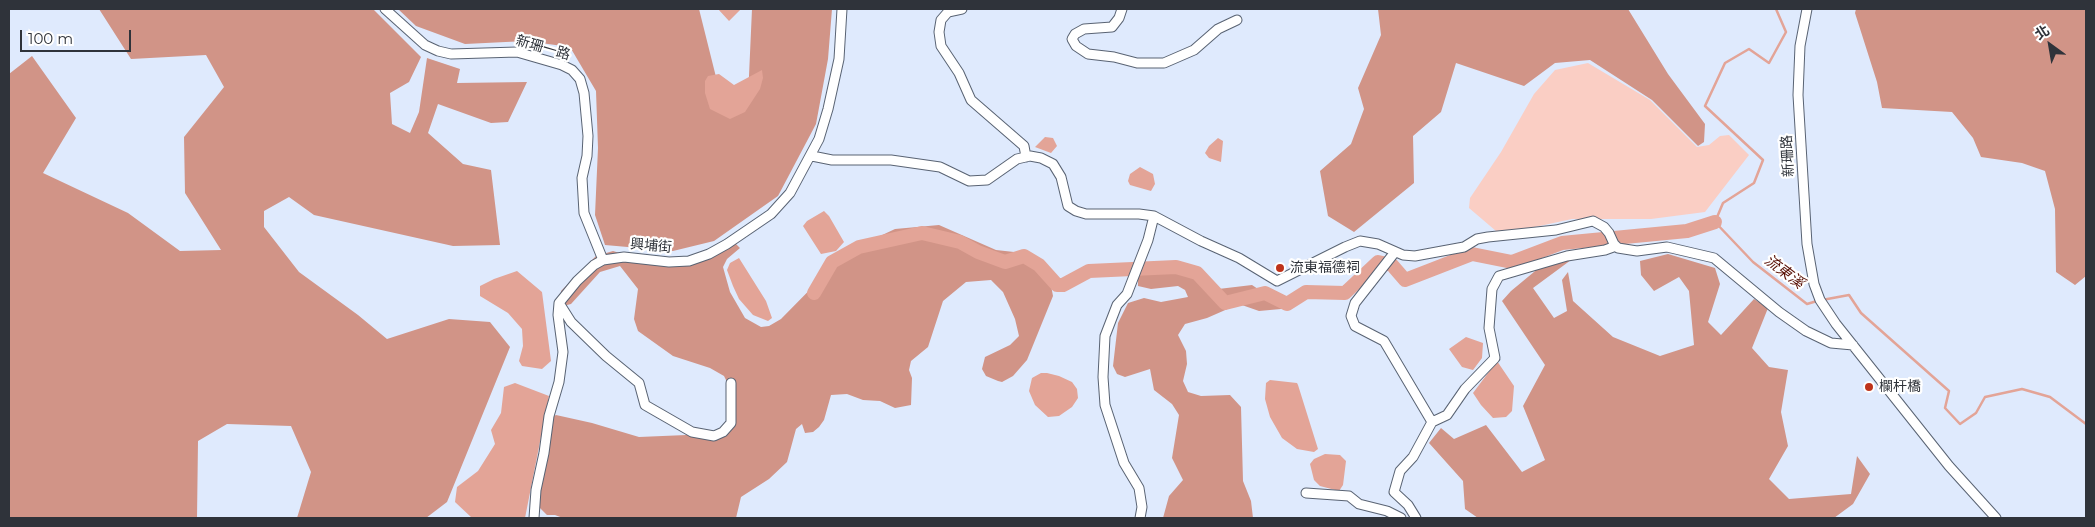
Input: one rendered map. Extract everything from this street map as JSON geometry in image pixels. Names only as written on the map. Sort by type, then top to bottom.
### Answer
[{"type":"street","name":"新珊一路","points":[[385,9],[425,46],[438,51],[451,54],[517,52],[562,65],[572,70],[580,80],[584,93],[587,156],[582,178],[584,213],[603,260]]},
{"type":"street","name":"興埔街","points":[[559,302],[577,281],[594,265],[603,260],[624,256],[669,262],[689,260],[709,254],[753,228],[772,214],[790,193],[812,156],[819,140],[839,59],[842,9]]},
{"type":"street","points":[[962,9],[948,12],[942,20],[939,32],[941,46],[959,73],[971,100],[1024,146],[1026,157]]},
{"type":"street","points":[[1122,9],[1119,18],[1112,27],[1084,29],[1075,34],[1072,39],[1076,46],[1088,54],[1114,57],[1138,63],[1164,63],[1194,50],[1218,29],[1237,20]]},
{"type":"street","name":"新珊路","points":[[1807,9],[1798,70],[1798,104],[1807,244],[1814,284],[1820,300],[1853,345]]},
{"type":"street","points":[[812,156],[832,160],[892,160],[940,167],[969,181],[987,180],[1017,159],[1026,157],[1041,158],[1053,164],[1061,177],[1068,206],[1076,211],[1086,214],[1139,214],[1154,216],[1239,258],[1277,281],[1344,247],[1360,241],[1378,244],[1395,252],[1415,256],[1464,247],[1488,237],[1556,230],[1593,221],[1604,227],[1615,245]]},
{"type":"street","points":[[1140,518],[1142,507],[1139,488],[1124,463],[1105,406],[1103,377],[1105,336],[1117,305],[1127,294],[1148,240],[1154,216]]},
{"type":"street","points":[[1416,518],[1408,505],[1394,492],[1400,471],[1413,456],[1432,422],[1447,415],[1466,389],[1495,358],[1489,328],[1492,289],[1498,276],[1567,256],[1605,250],[1615,245],[1637,250],[1667,247],[1714,258],[1779,312],[1806,331],[1831,343],[1853,345],[1949,466],[1996,518]]},
{"type":"street","points":[[1395,252],[1355,303],[1351,316],[1355,326],[1384,341],[1432,422]]},
{"type":"street","points":[[559,302],[571,322],[606,356],[639,383],[645,405],[692,432],[714,436],[723,432],[731,423],[731,383]]},
{"type":"street","points":[[534,518],[536,490],[549,416],[559,382],[563,352],[558,315],[559,302]]},
{"type":"street","points":[[1306,493],[1349,496],[1359,504],[1387,511],[1401,518]]},
{"type":"shaded area","points":[[99,9],[373,9],[421,57],[409,82],[390,93],[392,124],[410,133],[419,112],[427,58],[460,69],[457,83],[527,82],[508,122],[491,123],[438,104],[428,133],[463,164],[491,170],[500,245],[453,246],[314,215],[289,197],[264,211],[264,227],[299,272],[358,315],[387,339],[449,319],[490,322],[510,347],[447,502],[426,518],[297,518],[311,472],[291,426],[227,424],[198,441],[197,518],[9,518],[9,74],[32,56],[76,118],[43,173],[128,213],[180,251],[221,250],[185,193],[184,137],[224,87],[206,55],[131,59]]},
{"type":"shaded area","points":[[398,9],[699,9],[721,97],[748,98],[752,9],[832,9],[828,59],[816,124],[778,196],[714,241],[673,251],[605,245],[595,215],[598,148],[596,91],[570,47],[526,41],[465,44],[416,26]]},
{"type":"shaded area","points":[[718,9],[741,9],[729,21]]},
{"type":"shaded area","points":[[1378,9],[1628,9],[1668,74],[1705,124],[1704,142],[1698,146],[1652,100],[1590,60],[1555,63],[1524,86],[1456,63],[1441,112],[1413,136],[1414,183],[1354,232],[1328,216],[1320,171],[1351,144],[1364,109],[1358,88],[1381,35]]},
{"type":"shaded area","points":[[1856,9],[2086,9],[2086,276],[2075,285],[2056,272],[2055,209],[2045,171],[2022,163],[1981,157],[1973,138],[1952,112],[1882,108],[1877,82],[1855,13]]},
{"type":"shaded area","points":[[1588,63],[1650,100],[1697,147],[1709,145],[1720,136],[1729,135],[1749,155],[1705,212],[1651,219],[1572,219],[1521,230],[1496,231],[1469,208],[1470,198],[1501,152],[1534,94],[1555,70]]},
{"type":"shaded area","points":[[762,70],[763,78],[760,89],[745,112],[730,119],[710,109],[705,93],[705,81],[708,76],[719,74],[734,85]]},
{"type":"shaded area","points":[[1045,137],[1053,138],[1057,146],[1051,153],[1035,147]]},
{"type":"shaded area","points":[[1218,138],[1223,141],[1221,162],[1209,158],[1205,153],[1209,146]]},
{"type":"shaded area","points":[[1140,167],[1153,174],[1155,184],[1151,191],[1130,185],[1128,181],[1130,174]]},
{"type":"shaded area","points":[[824,211],[844,242],[836,251],[821,254],[803,226],[807,221]]},
{"type":"shaded area","points":[[939,225],[996,250],[1023,253],[1038,262],[1049,275],[1053,296],[1027,360],[1013,376],[1002,382],[986,376],[982,369],[985,357],[1010,345],[1019,336],[1015,319],[1003,292],[991,280],[966,282],[943,301],[928,347],[911,361],[909,370],[912,378],[911,405],[895,408],[880,401],[863,400],[847,394],[831,395],[824,420],[819,427],[813,432],[805,433],[802,424],[796,429],[787,462],[769,479],[741,497],[736,518],[563,518],[547,515],[538,506],[543,441],[552,417],[556,415],[592,423],[639,437],[710,434],[729,425],[736,400],[724,376],[710,368],[673,356],[638,331],[634,319],[638,289],[620,266],[600,272],[571,304],[563,306],[560,303],[561,291],[596,256],[613,251],[639,259],[688,259],[734,242],[740,248],[727,259],[723,267],[730,292],[745,318],[761,327],[769,326],[781,319],[841,258],[863,244],[895,229]]},
{"type":"shaded area","points":[[1668,254],[1715,268],[1720,284],[1708,322],[1721,335],[1754,299],[1768,308],[1752,348],[1769,367],[1788,370],[1781,412],[1788,446],[1769,479],[1789,499],[1851,494],[1857,456],[1870,474],[1853,504],[1834,518],[1478,518],[1465,509],[1463,481],[1429,443],[1441,428],[1454,439],[1486,425],[1522,472],[1545,460],[1523,406],[1545,365],[1502,301],[1540,267],[1571,260],[1533,288],[1554,318],[1567,311],[1562,280],[1568,272],[1573,301],[1613,337],[1660,356],[1694,345],[1689,291],[1679,277],[1654,291],[1641,275],[1640,261]]},
{"type":"shaded area","points":[[739,258],[766,301],[772,318],[768,321],[753,315],[739,299],[733,286],[727,270],[730,263]]},
{"type":"shaded area","points":[[1154,267],[1196,268],[1210,290],[1252,285],[1282,305],[1281,309],[1259,311],[1239,304],[1207,318],[1185,324],[1178,335],[1186,351],[1187,364],[1183,381],[1188,392],[1201,396],[1230,395],[1241,407],[1243,481],[1251,501],[1253,518],[1163,518],[1169,496],[1183,480],[1172,458],[1179,415],[1172,404],[1154,390],[1150,369],[1125,377],[1117,374],[1113,366],[1118,323],[1128,303],[1144,298],[1161,302],[1188,297],[1185,290],[1178,286],[1151,289],[1138,286],[1138,273]]},
{"type":"shaded area","points":[[517,271],[542,292],[551,361],[542,369],[522,366],[519,361],[523,346],[522,329],[508,313],[480,296],[480,286]]},
{"type":"shaded area","points":[[1466,337],[1483,343],[1482,358],[1473,370],[1462,367],[1449,349]]},
{"type":"shaded area","points":[[1497,361],[1514,386],[1512,411],[1506,417],[1493,418],[1473,393]]},
{"type":"shaded area","points":[[1041,373],[1059,376],[1072,382],[1077,389],[1078,398],[1072,407],[1059,416],[1048,417],[1035,405],[1029,391],[1032,378]]},
{"type":"shaded area","points":[[1270,380],[1297,383],[1318,449],[1314,452],[1297,449],[1282,438],[1270,417],[1265,399],[1266,383]]},
{"type":"shaded area","points":[[515,383],[549,396],[525,518],[472,518],[455,502],[457,487],[478,471],[495,444],[491,430],[501,413],[504,387]]},
{"type":"shaded area","points":[[1325,454],[1340,455],[1346,461],[1343,485],[1339,491],[1320,486],[1314,480],[1310,464],[1314,459]]},
{"type":"waterway","name":"流東溪","points":[[1776,9],[1786,32],[1769,63],[1749,49],[1725,63],[1705,106],[1763,160],[1754,183],[1723,203],[1715,222],[1753,262],[1807,304],[1817,301]]},
{"type":"waterway","points":[[814,293],[832,262],[859,247],[922,233],[960,242],[978,252],[1005,262],[1024,256],[1039,265],[1057,285],[1063,285],[1089,271],[1176,267],[1197,273],[1225,303],[1265,293],[1287,304],[1306,292],[1345,293],[1378,262],[1392,265],[1405,280],[1472,254],[1512,262],[1562,243],[1687,231],[1715,222]]},
{"type":"waterway","name":"流東溪","points":[[1822,300],[1849,295],[1861,313],[1949,391],[1945,408],[1960,424],[1976,413],[1985,397],[2022,389],[2050,397],[2086,424]]},
{"type":"place","name":"流東福德祠","points":[[1280,268]]},
{"type":"place","name":"欄杆橋","points":[[1869,387]]}]
